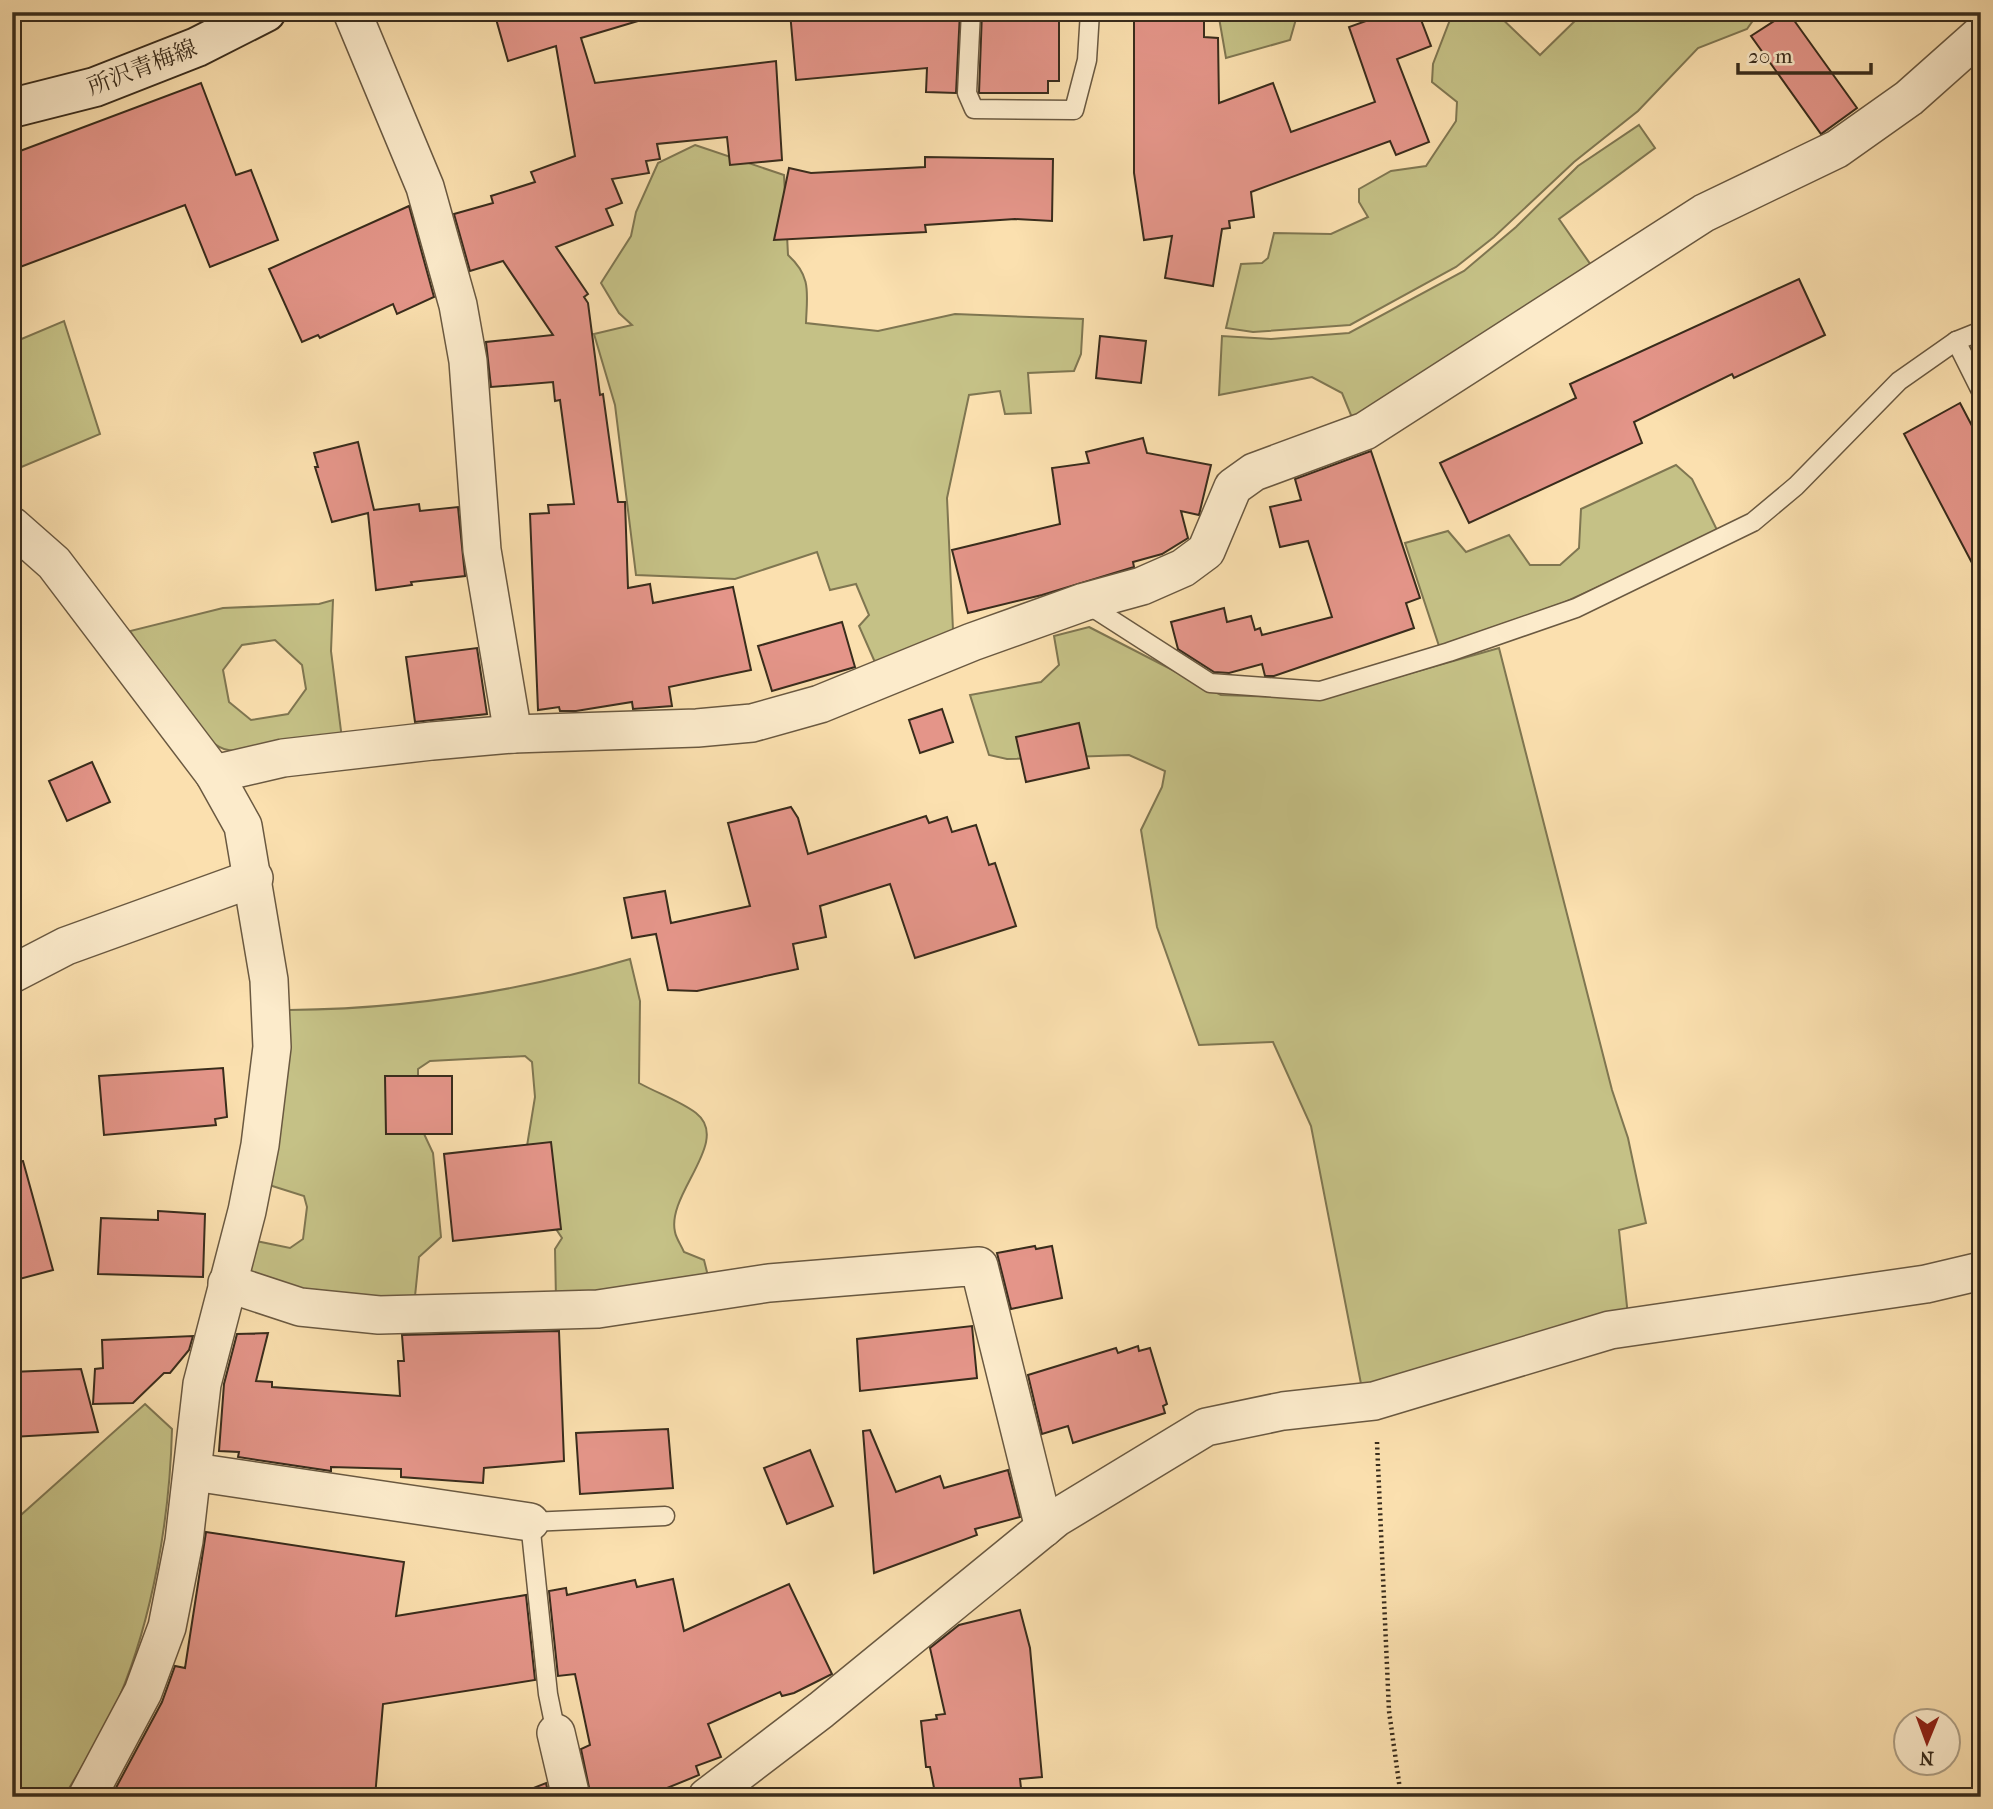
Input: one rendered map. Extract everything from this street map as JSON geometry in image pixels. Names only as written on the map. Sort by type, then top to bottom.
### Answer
[{"type":"main road","name":"所沢青梅線","points":[[12,108],[95,87],[197,47],[266,12]]},
{"type":"street","points":[[352,12],[425,187],[458,304],[468,362],[482,551],[513,734]]},
{"type":"street","points":[[214,774],[283,758],[513,734],[697,728],[752,723],[820,704],[972,642],[1084,602],[1142,586],[1183,568],[1206,551],[1233,487],[1254,472],[1365,431],[1704,214],[1837,149],[1909,98],[1981,34]]},
{"type":"street","points":[[12,526],[54,563],[214,774],[243,826],[254,878],[269,980],[272,1047],[260,1145],[247,1212],[202,1384],[194,1472],[167,1627],[143,1692],[87,1797]]},
{"type":"street","points":[[12,974],[66,946],[254,878]]},
{"type":"street","points":[[227,1283],[300,1307],[379,1315],[597,1309],[769,1283],[979,1266],[1044,1528]]},
{"type":"street","points":[[707,1797],[821,1710],[1044,1528],[1206,1427],[1283,1411],[1374,1401],[1610,1330],[1926,1284],[1981,1272]]},
{"type":"street","points":[[194,1472],[530,1522]]},
{"type":"street","points":[[556,1733],[571,1797]]},
{"type":"lane","points":[[971,12],[967,93],[974,109],[1074,110],[1087,60],[1090,12]]},
{"type":"lane","points":[[1084,602],[1210,683],[1320,691],[1450,652],[1576,608],[1753,522],[1796,486],[1899,381],[1956,341],[1981,331]]},
{"type":"lane","points":[[1956,341],[1981,391]]},
{"type":"lane","points":[[556,1733],[548,1694],[530,1522],[665,1516]]},
{"type":"path","points":[[1374,1401],[1389,1711],[1401,1797]]},
{"type":"shaded area","points":[[1218,12],[1298,12],[1290,40],[1226,58]]},
{"type":"shaded area","points":[[1453,12],[1495,12],[1540,55],[1584,12],[1759,12],[1747,29],[1698,48],[1638,111],[1574,162],[1494,237],[1456,267],[1350,325],[1253,332],[1226,328],[1241,264],[1262,263],[1268,258],[1274,233],[1331,234],[1368,217],[1359,202],[1359,189],[1391,171],[1426,166],[1456,121],[1457,102],[1432,82],[1433,64]]},
{"type":"shaded area","points":[[1639,125],[1655,148],[1559,219],[1593,268],[1353,420],[1342,393],[1312,377],[1219,395],[1222,336],[1271,339],[1349,333],[1464,271],[1516,227],[1578,166]]},
{"type":"shaded area","points":[[695,145],[784,175],[788,255],[805,278],[806,323],[878,331],[955,314],[1083,319],[1081,354],[1074,371],[1028,373],[1031,413],[1005,414],[1000,391],[969,395],[947,498],[953,630],[880,664],[874,660],[859,626],[869,615],[856,584],[830,590],[817,552],[735,579],[636,575],[615,405],[594,334],[632,325],[619,313],[601,283],[631,236],[636,212],[658,163]]},
{"type":"shaded area","points":[[64,321],[100,434],[12,471],[12,343]]},
{"type":"shaded area","points":[[1676,465],[1692,479],[1718,532],[1563,603],[1439,646],[1405,543],[1448,531],[1466,552],[1509,535],[1530,565],[1560,565],[1579,548],[1581,509]]},
{"type":"shaded area","points":[[333,600],[331,651],[342,739],[282,749],[237,751],[224,749],[213,743],[187,715],[130,631],[223,608],[319,604]],"holes":[[[275,640],[302,665],[306,689],[288,714],[251,720],[229,702],[223,670],[242,645]]]},
{"type":"shaded area","points":[[1089,627],[1221,695],[1307,698],[1330,696],[1499,648],[1612,1090],[1628,1138],[1646,1223],[1619,1230],[1628,1316],[1362,1389],[1311,1126],[1273,1042],[1199,1045],[1157,927],[1141,830],[1162,787],[1165,771],[1129,755],[1007,759],[989,755],[970,695],[1041,682],[1059,665],[1054,636]]},
{"type":"shaded area","points":[[630,959],[640,1001],[639,1083],[690,1109],[705,1125],[707,1138],[703,1153],[680,1201],[675,1217],[675,1232],[684,1252],[704,1260],[709,1280],[556,1299],[555,1249],[562,1238],[548,1217],[527,1146],[535,1097],[532,1062],[525,1056],[430,1061],[418,1069],[418,1121],[433,1153],[441,1237],[419,1257],[414,1306],[371,1305],[248,1280],[256,1241],[290,1248],[303,1239],[307,1207],[304,1196],[266,1184],[285,1084],[289,1010],[376,1006],[461,996],[546,981]]},
{"type":"shaded area","points":[[145,1404],[172,1429],[171,1462],[158,1566],[131,1667],[107,1723],[64,1797],[12,1797],[12,1523]]},
{"type":"building","points":[[494,12],[637,12],[638,21],[581,38],[595,83],[776,61],[782,160],[730,165],[727,137],[657,144],[660,159],[646,161],[649,173],[612,179],[622,203],[606,209],[613,225],[556,247],[588,294],[584,297],[588,303],[618,502],[625,502],[628,588],[650,584],[653,603],[733,587],[751,670],[669,687],[672,706],[633,709],[632,702],[576,711],[560,711],[559,707],[538,710],[530,514],[549,513],[548,505],[574,504],[560,400],[555,401],[553,382],[491,387],[486,342],[553,335],[503,261],[470,271],[454,214],[493,203],[491,196],[535,182],[531,172],[575,156],[556,46],[508,61]]},
{"type":"building","points":[[790,12],[960,12],[956,93],[926,92],[927,68],[796,80]]},
{"type":"building","points":[[982,12],[1059,12],[1059,81],[1048,81],[1048,93],[979,93]]},
{"type":"building","points":[[1204,12],[1204,37],[1218,38],[1219,103],[1273,83],[1291,132],[1375,102],[1349,27],[1391,12],[1418,12],[1431,46],[1397,59],[1429,142],[1396,155],[1390,141],[1251,192],[1254,217],[1229,221],[1230,228],[1222,229],[1213,286],[1165,278],[1172,236],[1144,240],[1134,173],[1134,15]]},
{"type":"building","points":[[1788,12],[1857,108],[1821,134],[1751,36]]},
{"type":"building","points":[[201,83],[236,175],[251,170],[278,240],[210,267],[185,205],[12,270],[12,154]]},
{"type":"building","points":[[925,157],[1053,159],[1052,221],[1015,219],[925,225],[926,232],[774,240],[789,168],[811,173],[925,167]]},
{"type":"building","points":[[409,206],[434,297],[397,314],[393,304],[320,338],[318,335],[302,342],[269,269]]},
{"type":"building","points":[[1799,279],[1825,335],[1734,378],[1732,374],[1634,422],[1642,443],[1469,523],[1440,463],[1576,398],[1570,384]]},
{"type":"building","points":[[1100,336],[1146,341],[1141,383],[1096,378]]},
{"type":"building","points":[[1960,403],[1981,443],[1981,580],[1904,434]]},
{"type":"building","points":[[1143,438],[1147,453],[1211,465],[1199,515],[1181,511],[1188,538],[1162,554],[1133,562],[1134,567],[1042,595],[968,613],[952,550],[1060,524],[1052,468],[1089,463],[1086,452]]},
{"type":"building","points":[[358,442],[374,510],[419,504],[420,511],[458,507],[465,576],[411,582],[412,585],[376,590],[368,513],[332,522],[315,467],[318,467],[314,453]]},
{"type":"building","points":[[1371,451],[1420,598],[1406,603],[1414,628],[1274,676],[1265,676],[1262,664],[1229,673],[1214,672],[1178,649],[1171,622],[1224,608],[1227,622],[1251,616],[1255,630],[1260,628],[1262,635],[1332,617],[1308,541],[1280,547],[1270,507],[1301,500],[1295,479]]},
{"type":"building","points":[[842,622],[855,667],[772,691],[758,646]]},
{"type":"building","points":[[477,648],[487,714],[415,722],[406,657]]},
{"type":"building","points":[[942,709],[953,742],[920,753],[909,720]]},
{"type":"building","points":[[1079,723],[1089,768],[1026,782],[1016,737]]},
{"type":"building","points":[[92,762],[110,802],[67,821],[49,781]]},
{"type":"building","points":[[791,807],[798,818],[808,854],[926,816],[929,823],[947,817],[952,832],[976,825],[989,865],[995,863],[1016,926],[915,958],[890,884],[820,906],[826,937],[793,944],[798,969],[697,991],[668,990],[656,934],[632,938],[624,898],[665,891],[671,923],[750,906],[728,823]]},
{"type":"building","points":[[223,1068],[227,1117],[215,1119],[216,1125],[104,1135],[99,1076]]},
{"type":"building","points":[[385,1076],[452,1076],[452,1134],[386,1134]]},
{"type":"building","points":[[551,1142],[561,1229],[453,1241],[444,1154]]},
{"type":"building","points":[[23,1161],[53,1270],[12,1281],[12,1162]]},
{"type":"building","points":[[158,1211],[205,1214],[203,1277],[98,1274],[101,1218],[158,1220]]},
{"type":"building","points":[[1035,1246],[1036,1249],[1052,1246],[1062,1298],[1011,1309],[997,1253]]},
{"type":"building","points":[[972,1326],[977,1378],[860,1391],[857,1339]]},
{"type":"building","points":[[559,1331],[564,1461],[484,1468],[483,1483],[401,1477],[401,1469],[331,1467],[331,1471],[238,1457],[239,1452],[219,1451],[224,1384],[237,1334],[268,1333],[256,1381],[272,1382],[272,1387],[400,1396],[398,1361],[404,1361],[402,1335]]},
{"type":"building","points":[[193,1336],[189,1350],[170,1373],[164,1373],[133,1403],[93,1404],[95,1369],[103,1368],[102,1340]]},
{"type":"building","points":[[1138,1346],[1139,1351],[1150,1348],[1167,1404],[1163,1406],[1165,1413],[1073,1443],[1068,1426],[1042,1434],[1028,1375],[1116,1348],[1118,1353]]},
{"type":"building","points":[[81,1369],[98,1432],[12,1437],[12,1372]]},
{"type":"building","points":[[668,1429],[673,1488],[580,1494],[576,1433]]},
{"type":"building","points":[[870,1430],[896,1492],[940,1476],[944,1488],[1008,1470],[1020,1517],[975,1529],[977,1535],[874,1573],[863,1431]]},
{"type":"building","points":[[810,1450],[833,1506],[787,1524],[764,1468]]},
{"type":"building","points":[[206,1532],[404,1562],[396,1616],[526,1595],[535,1680],[383,1704],[375,1797],[295,1793],[295,1797],[111,1797],[162,1702],[175,1666],[185,1668]]},
{"type":"building","points":[[673,1579],[684,1631],[789,1584],[832,1674],[794,1693],[782,1696],[780,1692],[708,1724],[721,1757],[696,1766],[699,1775],[645,1797],[591,1797],[581,1749],[590,1745],[575,1674],[558,1676],[549,1591],[566,1588],[567,1595],[635,1580],[637,1587]]},
{"type":"building","points":[[1020,1610],[1030,1648],[1042,1777],[1020,1779],[1022,1797],[960,1797],[959,1789],[935,1793],[930,1767],[926,1767],[921,1721],[937,1719],[936,1715],[945,1714],[930,1648],[959,1625]]},
{"type":"building","points":[[546,1783],[549,1797],[519,1797],[518,1794]]}]
